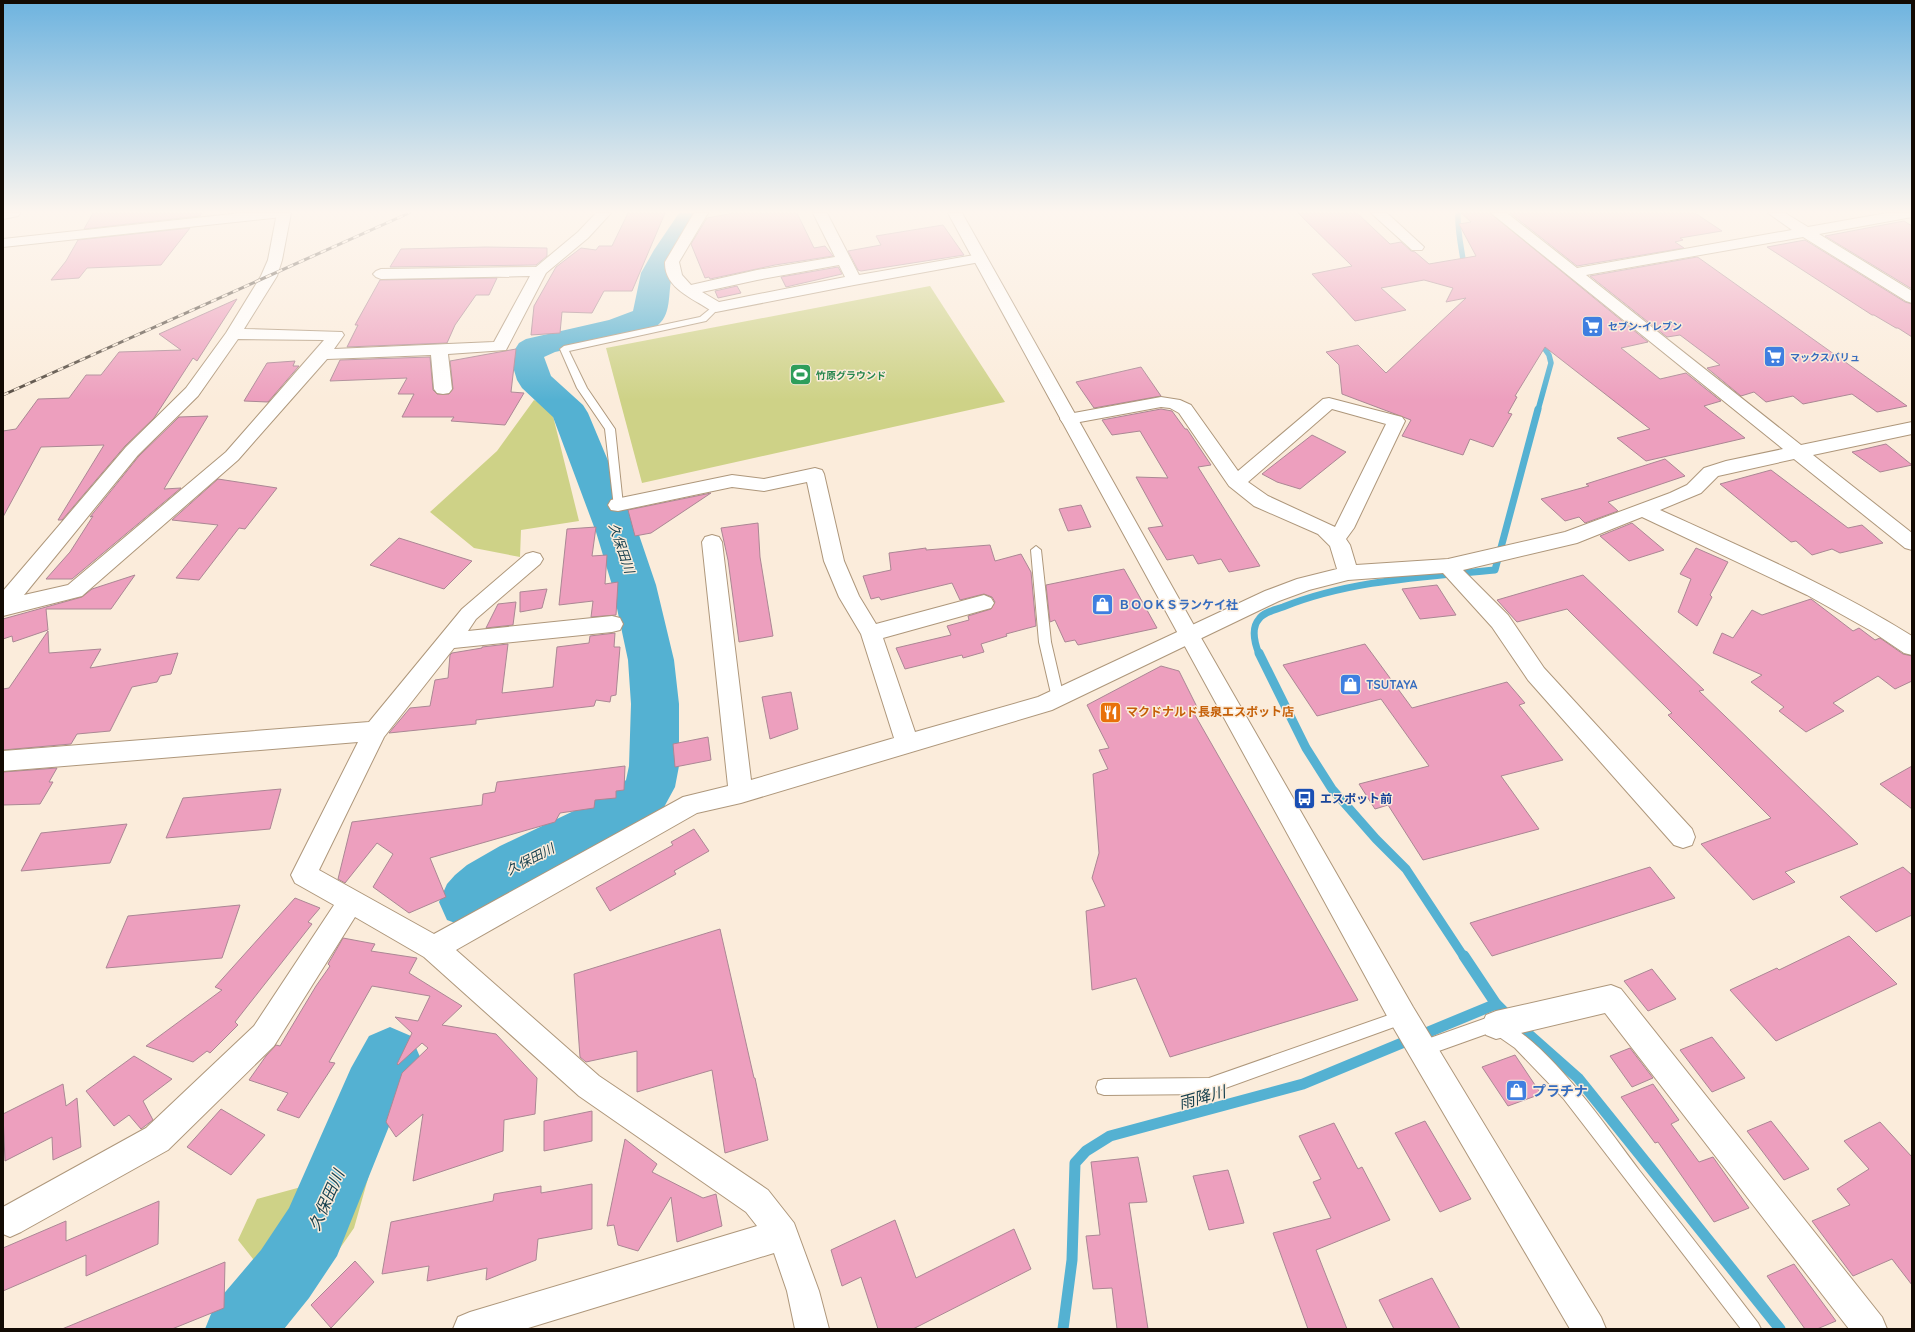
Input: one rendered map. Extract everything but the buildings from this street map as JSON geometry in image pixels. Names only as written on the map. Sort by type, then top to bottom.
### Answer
[{"type":"street","points":[[3,600],[13,595],[132,451],[192,392],[233,334],[268,275]]},
{"type":"street","points":[[322,354],[500,347],[538,275]]},
{"type":"street","points":[[675,275],[680,285],[716,307],[882,275]]},
{"type":"street","points":[[690,290],[756,275]]},
{"type":"street","points":[[852,275],[854,280]]},
{"type":"street","points":[[989,275],[1188,635],[1403,1017],[1589,1329]]},
{"type":"street","points":[[1577,275],[1912,543]]},
{"type":"street","points":[[1875,275],[1912,298]]},
{"type":"street","points":[[3,608],[75,591],[232,456],[322,354],[336,335],[233,334]]},
{"type":"street","points":[[439,350],[443,389]]},
{"type":"street","points":[[1069,419],[1161,402],[1179,404],[1185,409],[1236,482],[1261,501],[1326,529],[1336,539],[1348,573]]},
{"type":"street","points":[[1236,482],[1329,402],[1396,421],[1344,528],[1336,539]]},
{"type":"street","points":[[434,948],[692,804],[741,793],[1044,704],[1272,596],[1304,584],[1348,573],[1448,566],[1570,538],[1642,509],[1677,497],[1694,489],[1711,472],[1912,428]]},
{"type":"street","points":[[618,505],[732,481],[764,485],[815,474],[834,561],[849,597],[871,633],[908,745]]},
{"type":"street","points":[[1642,509],[1809,586],[1847,606],[1912,647]]},
{"type":"street","points":[[712,542],[741,793]]},
{"type":"street","points":[[532,559],[469,614],[375,731],[304,875],[434,948],[589,1086],[757,1201],[783,1234],[803,1291],[812,1329]]},
{"type":"street","points":[[1448,566],[1500,621],[1536,674],[1683,837]]},
{"type":"street","points":[[871,633],[984,603]]},
{"type":"street","points":[[447,641],[612,624]]},
{"type":"street","points":[[3,761],[375,731]]},
{"type":"street","points":[[10,1221],[157,1139],[264,1036],[351,901]]},
{"type":"street","points":[[1496,1025],[1611,998],[1870,1329]]},
{"type":"street","points":[[470,1329],[512,1323],[783,1234]]},
{"type":"lane","points":[[618,505],[610,429],[582,388],[564,349],[703,319],[716,307]]},
{"type":"lane","points":[[1036,550],[1045,642],[1058,698]]},
{"type":"lane","points":[[1104,1088],[1209,1086],[1403,1017]]},
{"type":"lane","points":[[1422,1049],[1483,1027],[1496,1025],[1545,1065],[1569,1092],[1752,1329]]},
{"type":"green space","name":"竹原グラウンド","points":[[930,286],[1005,402],[642,483],[606,348]]},
{"type":"green space","points":[[534,400],[551,408],[579,521],[521,530],[520,557],[474,548],[430,512],[497,451]]},
{"type":"green space","points":[[371,1168],[354,1228],[284,1329],[236,1329],[285,1275],[257,1264],[238,1240],[257,1199]]},
{"type":"waterway","name":"久保田川","points":[[466,902],[474,892],[486,882],[519,863],[598,824],[636,802],[650,787],[654,766],[655,704],[651,660],[634,585],[617,532],[570,413],[535,380],[527,357],[531,350],[538,346],[614,329],[641,321],[647,317],[651,308],[656,275]]},
{"type":"waterway","points":[[1538,339],[1549,355],[1551,363],[1538,410]]},
{"type":"waterway","points":[[1259,654],[1255,641],[1255,627],[1261,617],[1273,610],[1308,598],[1361,585],[1495,570],[1538,409]]},
{"type":"waterway","points":[[1259,653],[1306,748],[1332,789],[1376,839],[1406,869],[1464,957]]},
{"type":"waterway","points":[[1464,956],[1496,1004]]},
{"type":"waterway","name":"雨降川","points":[[1063,1329],[1072,1260],[1075,1163],[1086,1151],[1110,1136],[1303,1084],[1496,1004]]},
{"type":"waterway","points":[[1496,1004],[1509,1017]]},
{"type":"waterway","points":[[1518,1025],[1578,1078],[1780,1329]]},
{"type":"waterway","name":"久保田川","points":[[240,1329],[285,1274],[313,1232],[373,1090],[390,1057]]},
{"type":"railway","points":[[3,395],[270,275]]},
{"type":"place","name":"セブン-イレブン","points":[[1593,326]]},
{"type":"place","name":"マックスバリュ","points":[[1774,357]]},
{"type":"place","name":"竹原グラウンド","points":[[800,375]]},
{"type":"place","name":"ＢＯＯＫＳランケイ社","points":[[1103,605]]},
{"type":"place","name":"TSUTAYA","points":[[1351,685]]},
{"type":"place","name":"マクドナルド長泉エスポット店","points":[[1111,712]]},
{"type":"place","name":"エスポット前","points":[[1305,799]]},
{"type":"place","name":"プラチナ","points":[[1517,1091]]}]
